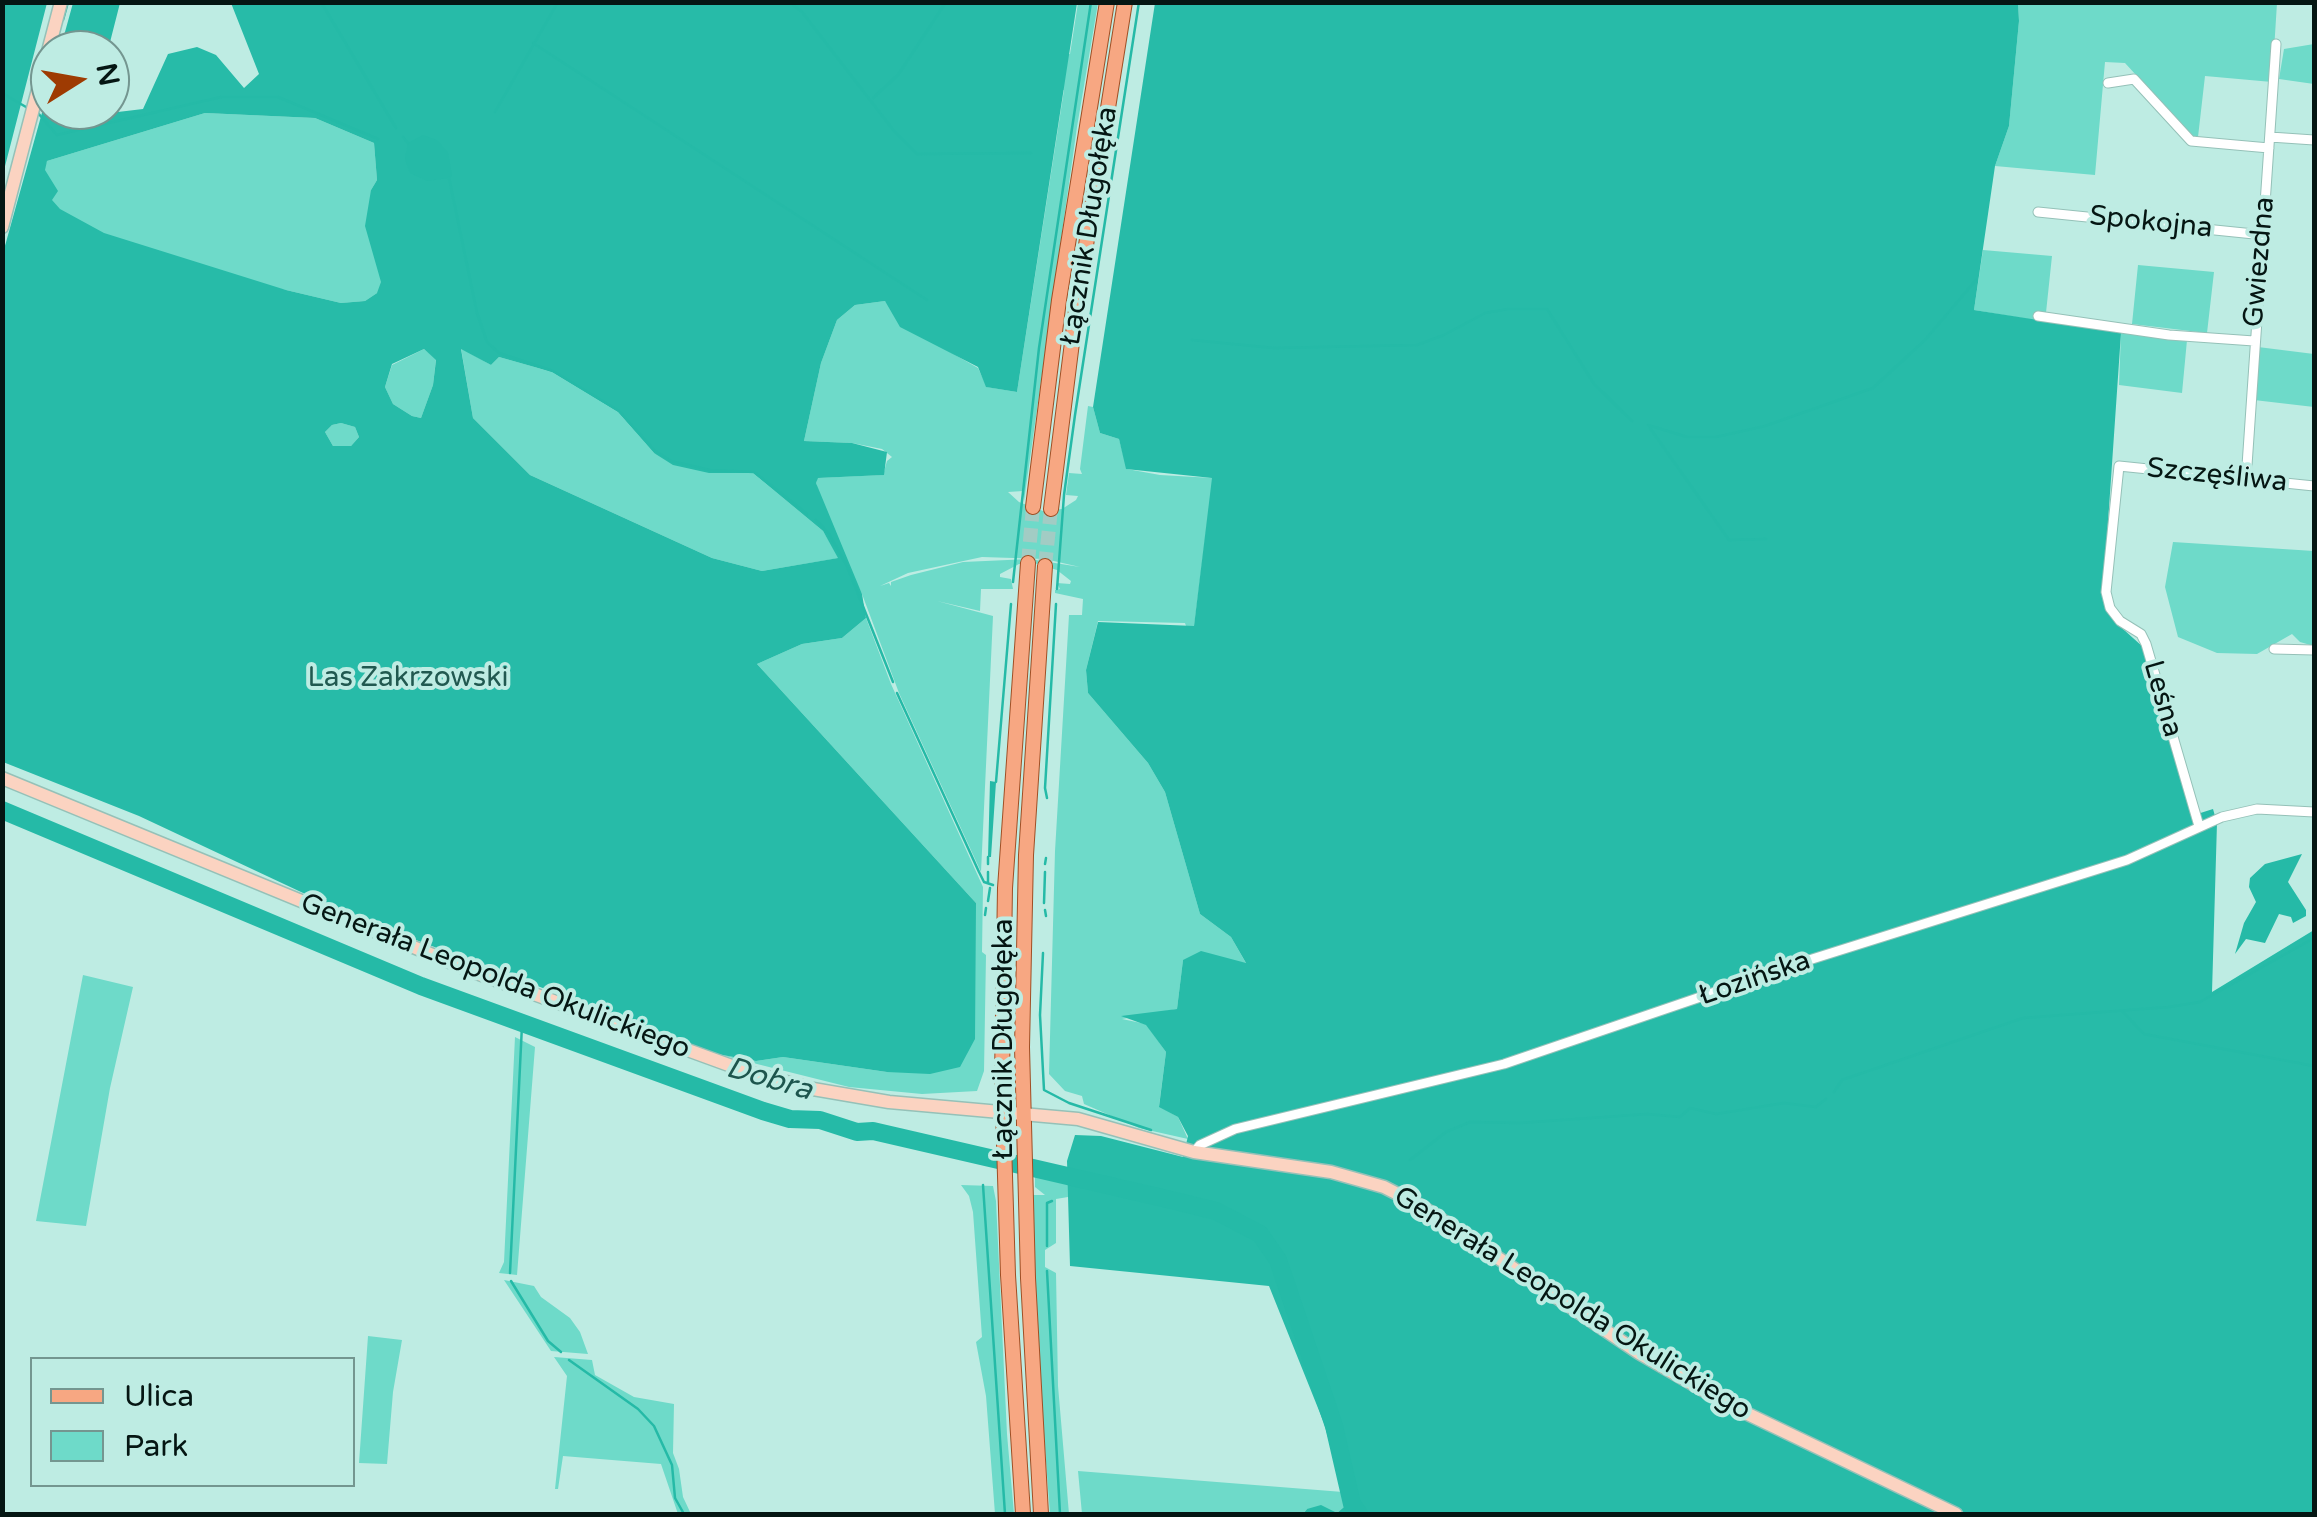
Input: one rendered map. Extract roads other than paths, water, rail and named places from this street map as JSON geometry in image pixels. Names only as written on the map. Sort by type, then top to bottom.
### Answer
[{"type":"main road","name":"Łącznik Długołęka","points":[[1033,507],[1059,300],[1107,2]]},
{"type":"main road","name":"Łącznik Długołęka","points":[[1051,510],[1078,295],[1126,2]]},
{"type":"main road","name":"Łącznik Długołęka","points":[[1023,1514],[1011,1343],[1003,1111],[1005,888],[1028,564]]},
{"type":"main road","name":"Łącznik Długołęka","points":[[1041,1514],[1023,1112],[1026,855],[1045,566]]},
{"type":"street","points":[[2,227],[60,2]]},
{"type":"street","name":"Gwiezdna","points":[[2246,480],[2276,44]]},
{"type":"street","points":[[2108,83],[2134,79],[2191,141],[2314,140]]},
{"type":"street","name":"Spokojna","points":[[2038,212],[2264,235]]},
{"type":"street","points":[[2038,316],[2169,335],[2254,341]]},
{"type":"street","name":"Szczęśliwa","points":[[2119,466],[2314,486]]},
{"type":"street","name":"Leśna","points":[[2119,466],[2106,592],[2110,608],[2120,621],[2141,634],[2146,644],[2199,826]]},
{"type":"street","points":[[2274,649],[2314,650]]},
{"type":"street","name":"Generała Leopolda Okulickiego","points":[[2,778],[479,974],[775,1080],[924,1106],[1078,1119],[1194,1152],[1354,1177],[1400,1195],[1639,1353],[1728,1405],[1956,1514]]},
{"type":"street","name":"Łozińska","points":[[1194,1152],[1200,1145],[1235,1129],[1504,1064],[1809,960],[2128,860],[2199,826],[2257,808],[2314,812]]},
{"type":"waterway","points":[[63,20],[68,2]]},
{"type":"waterway","points":[[321,2],[396,128]]},
{"type":"waterway","points":[[495,112],[558,2]]},
{"type":"waterway","points":[[789,2],[802,12],[894,131],[917,154],[1031,153]]},
{"type":"waterway","points":[[873,98],[898,75],[946,2]]},
{"type":"waterway","points":[[1013,582],[1039,348],[1091,2]]},
{"type":"waterway","points":[[1057,589],[1075,415],[1139,2]]},
{"type":"waterway","points":[[533,43],[927,300]]},
{"type":"waterway","points":[[2,93],[26,107]]},
{"type":"waterway","points":[[130,118],[221,97],[278,97],[378,139]]},
{"type":"waterway","points":[[53,130],[57,135],[79,130]]},
{"type":"waterway","points":[[403,137],[408,143]]},
{"type":"waterway","points":[[449,178],[477,313],[487,342],[499,353],[553,371],[619,411],[654,450],[671,461],[710,470],[754,472],[807,514]]},
{"type":"waterway","points":[[1648,425],[1687,437],[1716,437],[1765,426],[1873,388],[1925,340],[1976,280]]},
{"type":"waterway","points":[[1192,340],[1274,348],[1417,345],[1485,313],[1547,309],[1594,384],[1632,421]]},
{"type":"waterway","points":[[1650,428],[1729,540],[1766,539]]},
{"type":"waterway","points":[[816,520],[847,566],[893,682]]},
{"type":"waterway","points":[[996,782],[1011,604]]},
{"type":"waterway","points":[[1047,798],[1056,604]]},
{"type":"waterway","points":[[897,693],[979,872],[984,882],[993,885]]},
{"type":"waterway","name":"Dobra","points":[[2,810],[421,986],[763,1111],[790,1119],[820,1120],[857,1132],[873,1131],[1216,1211],[1260,1234],[1278,1260],[1334,1426],[1352,1504],[1359,1514]]},
{"type":"waterway","points":[[988,857],[988,864]]},
{"type":"waterway","points":[[1045,864],[1046,858]]},
{"type":"waterway","points":[[988,872],[988,883]]},
{"type":"waterway","points":[[1044,903],[1045,872]]},
{"type":"waterway","points":[[988,901],[990,888]]},
{"type":"waterway","points":[[985,915],[986,908]]},
{"type":"waterway","points":[[1045,910],[1046,916]]},
{"type":"waterway","points":[[1834,1092],[1842,1080],[2023,1018],[2200,1002],[2314,938]]},
{"type":"waterway","points":[[1043,953],[1040,1015],[1044,1090],[1069,1103],[1151,1130]]},
{"type":"waterway","points":[[2122,1011],[2144,1034],[2314,1066]]},
{"type":"waterway","points":[[510,1273],[522,1025]]},
{"type":"waterway","points":[[1410,1160],[1446,1132],[1470,1122],[1520,1123],[1647,1114],[1680,1117],[1690,1108],[1716,1114],[1784,1103],[1816,1107],[1826,1099]]},
{"type":"waterway","points":[[983,1185],[1005,1514]]},
{"type":"waterway","points":[[1047,1246],[1047,1203],[1052,1201]]},
{"type":"waterway","points":[[1047,1271],[1060,1514]]},
{"type":"waterway","points":[[511,1281],[548,1341],[561,1352]]},
{"type":"waterway","points":[[569,1360],[638,1409],[654,1426],[672,1465],[675,1498],[684,1514]]},
{"type":"tunnel","points":[[1028,563],[1033,507]]},
{"type":"tunnel","points":[[1045,566],[1051,509]]},
{"type":"park label","name":"Las Zakrzowski","points":[[408,679]]}]
